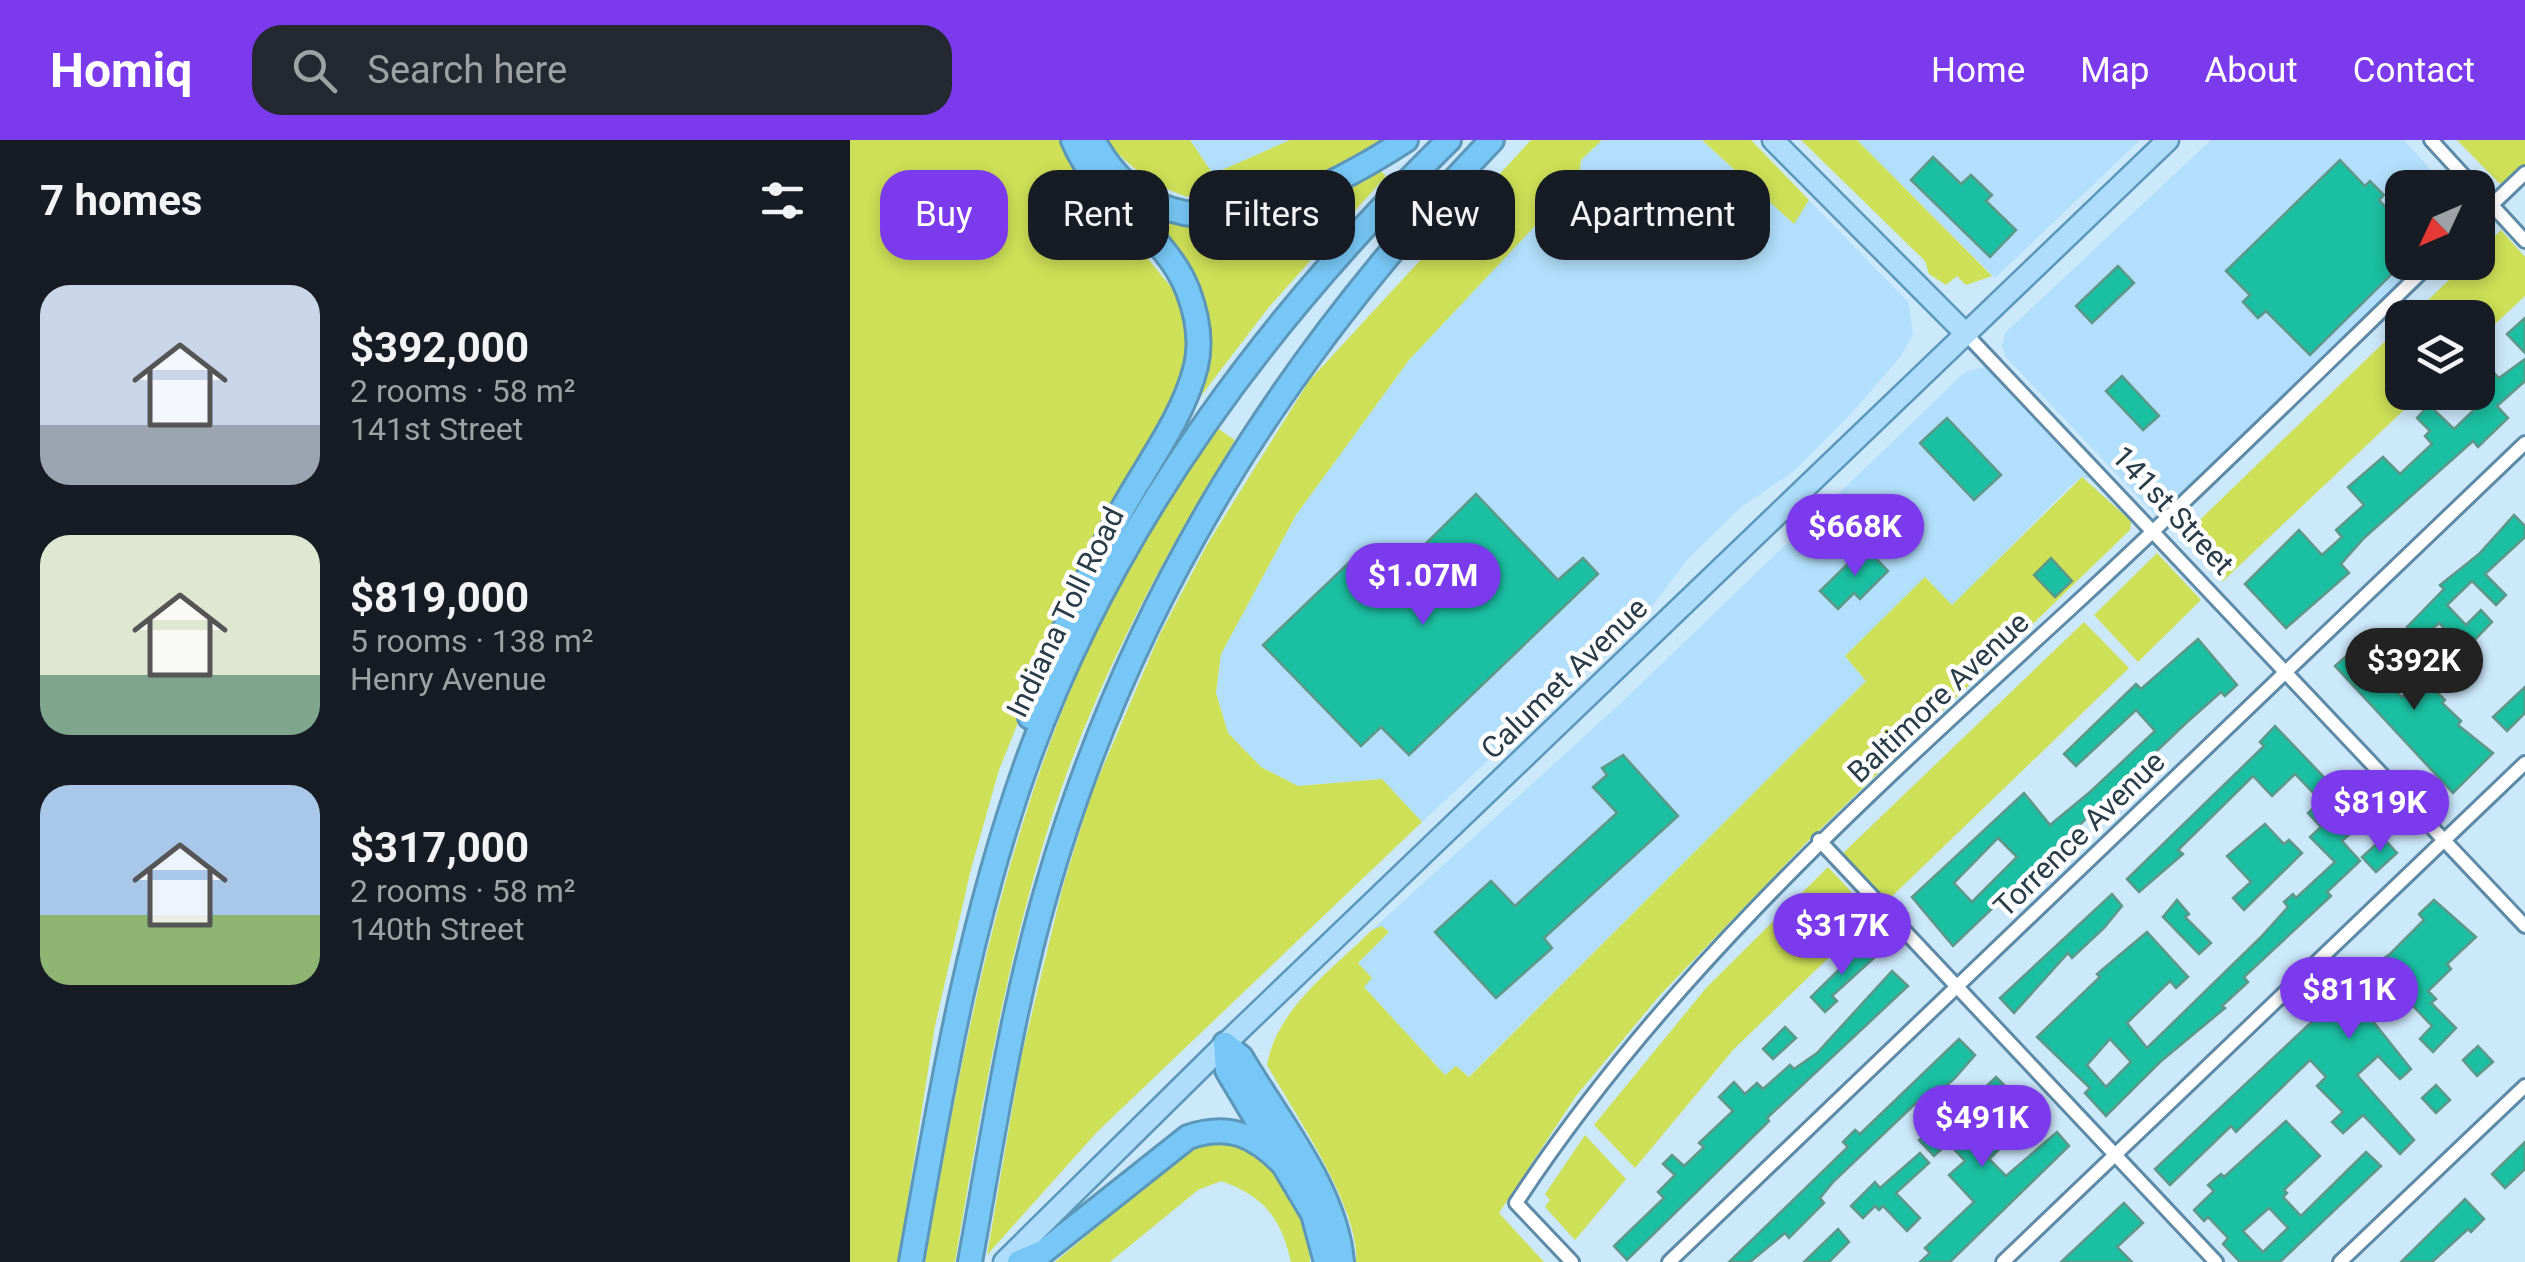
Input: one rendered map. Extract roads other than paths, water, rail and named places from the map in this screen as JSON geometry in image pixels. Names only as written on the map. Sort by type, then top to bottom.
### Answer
[{"type":"highway","points":[[991,874],[997,810],[1051,656],[1093,564],[1188,393],[1197,362],[1198,324],[1186,286],[1104,186],[1073,140]]},
{"type":"highway","points":[[1093,140],[1120,178],[1145,197],[1173,210],[1237,216],[1321,190],[1406,140]]},
{"type":"highway","name":"Indiana Toll Road","points":[[911,1262],[962,985],[991,874],[1030,754],[1066,666],[1147,512],[1197,433],[1296,301],[1449,140]]},
{"type":"highway","points":[[970,1262],[1016,1009],[1047,887],[1110,702],[1150,618],[1236,460],[1281,391],[1387,254],[1492,140]]},
{"type":"highway","points":[[1225,1044],[1227,1070],[1313,1214],[1326,1262]]},
{"type":"highway","points":[[1225,1044],[1241,1057],[1315,1182],[1340,1238],[1342,1262]]},
{"type":"highway","points":[[1019,1262],[1043,1252],[1188,1138],[1216,1130],[1243,1134],[1284,1165]]},
{"type":"main road","name":"141st Street","points":[[1774,140],[1966,334]]},
{"type":"main road","name":"Calumet Avenue","points":[[1004,1262],[1225,1044],[2168,140]]},
{"type":"street","points":[[2431,140],[2459,170]]},
{"type":"street","points":[[2495,202],[2525,173]]},
{"type":"street","points":[[2495,208],[2525,241]]},
{"type":"street","name":"Baltimore Avenue","points":[[1572,1262],[1516,1203],[1565,1131],[1676,992],[1819,840],[2153,533],[2413,280]]},
{"type":"street","name":"141st Street","points":[[1966,334],[2525,926]]},
{"type":"street","name":"Torrence Avenue","points":[[1669,1262],[2525,442]]},
{"type":"street","points":[[2004,1262],[2525,763]]},
{"type":"street","points":[[1819,840],[2216,1262]]},
{"type":"street","points":[[2340,1262],[2525,1086]]}]
